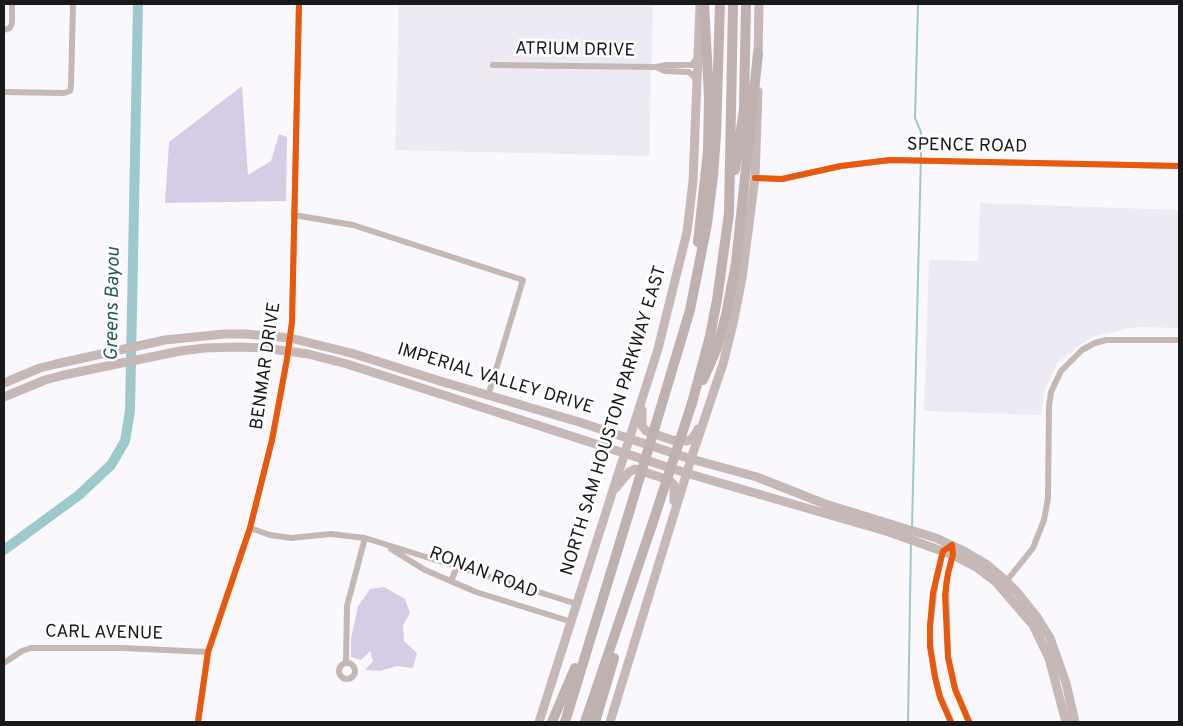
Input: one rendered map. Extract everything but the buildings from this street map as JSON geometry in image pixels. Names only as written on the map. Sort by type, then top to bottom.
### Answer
[{"type":"highway","points":[[690,310],[708,151],[709,96],[704,4]]},
{"type":"highway","name":"NORTH SAM HOUSTON PARKWAY EAST","points":[[565,722],[690,310],[706,233],[713,176],[720,4]]},
{"type":"highway","points":[[729,213],[733,4]]},
{"type":"highway","points":[[585,722],[692,403],[710,336],[717,300],[744,109],[746,4]]},
{"type":"highway","points":[[692,403],[710,367],[726,315],[736,263],[758,53]]},
{"type":"highway","points":[[595,722],[633,596],[636,574]]},
{"type":"highway","points":[[552,722],[596,616]]},
{"type":"main road","name":"NORTH SAM HOUSTON PARKWAY EAST","points":[[539,722],[658,349],[686,232],[693,180],[700,4]]},
{"type":"main road","points":[[610,722],[690,458],[723,364],[736,313],[744,271],[755,178],[759,4]]},
{"type":"main road","name":"IMPERIAL VALLEY DRIVE","points":[[4,383],[40,368],[154,342],[198,336],[246,334],[290,338],[342,350],[757,477],[900,532]]},
{"type":"main road","points":[[198,336],[200,349]]},
{"type":"main road","name":"IMPERIAL VALLEY DRIVE","points":[[4,397],[45,380],[85,370],[200,349],[239,346],[308,354],[334,360],[686,473],[792,504],[952,545],[986,564],[1050,638],[1058,659],[1067,707],[1066,722]]},
{"type":"main road","points":[[645,390],[641,419],[642,426],[646,431],[672,440],[687,441],[693,438],[704,420]]},
{"type":"main road","points":[[510,416],[513,403]]},
{"type":"main road","points":[[611,494],[630,472],[635,470],[669,480],[674,485],[675,492],[671,524]]},
{"type":"main road","points":[[792,504],[797,492]]},
{"type":"main road","name":"IMPERIAL VALLEY DRIVE","points":[[924,539],[1003,584]]},
{"type":"main road","name":"IMPERIAL VALLEY DRIVE","points":[[1067,707],[1075,722]]},
{"type":"street","points":[[4,30],[10,28],[12,23],[12,4]]},
{"type":"street","points":[[4,92],[64,94],[70,91],[73,4]]},
{"type":"street","name":"BENMAR DRIVE","points":[[198,722],[208,652],[250,528],[272,440],[290,338],[292,322],[299,4]]},
{"type":"street","name":"ATRIUM DRIVE","points":[[493,65],[656,67],[692,65],[699,55]]},
{"type":"street","name":"ATRIUM DRIVE","points":[[656,67],[665,71],[689,72],[698,81]]},
{"type":"street","name":"SPENCE ROAD","points":[[755,178],[782,179],[864,163],[890,160],[1179,166]]},
{"type":"street","points":[[294,215],[353,225],[524,280],[488,396]]},
{"type":"street","points":[[1003,584],[1033,548],[1044,520],[1048,498],[1049,406],[1051,392],[1061,371],[1082,350],[1106,340],[1179,340]]},
{"type":"street","name":"RONAN ROAD","points":[[250,528],[270,535],[291,538],[331,534],[364,538],[577,604]]},
{"type":"street","points":[[346,662],[347,606],[364,538]]},
{"type":"street","points":[[951,722],[940,697],[930,646],[931,608],[936,579],[943,551],[952,545],[953,555],[946,584],[948,657],[955,689],[969,722]]},
{"type":"street","name":"RONAN ROAD","points":[[386,546],[425,570],[451,582],[482,594],[572,622]]},
{"type":"street","points":[[451,582],[457,567]]},
{"type":"street","name":"CARL AVENUE","points":[[4,663],[22,651],[32,648],[122,648],[208,652]]},
{"type":"shaded area","points":[[399,4],[653,4],[649,156],[395,150]]},
{"type":"shaded area","points":[[242,86],[248,175],[271,161],[279,134],[287,137],[286,201],[165,203],[169,142]]},
{"type":"shaded area","points":[[980,203],[1179,210],[1179,328],[1136,327],[1095,336],[1075,348],[1057,364],[1045,389],[1041,415],[924,411],[929,260],[978,261]]},
{"type":"shaded area","points":[[384,587],[405,599],[410,613],[403,625],[404,641],[417,653],[413,668],[397,666],[380,671],[365,670],[373,661],[370,651],[361,660],[351,657],[351,639],[358,606],[370,589]]},
{"type":"waterway","name":"Greens Bayou","points":[[4,550],[79,495],[111,465],[125,441],[130,411],[138,4]]},
{"type":"waterway","points":[[912,527],[921,154],[921,132],[915,118],[918,4]]},
{"type":"waterway","points":[[908,722],[911,542]]},
{"type":"cycle path","points":[[198,722],[208,652],[250,528],[272,440],[287,359],[292,322],[299,4]]},
{"type":"cycle path","points":[[755,178],[782,179],[841,166],[890,160],[1179,166]]},
{"type":"cycle path","points":[[951,722],[940,697],[935,677],[930,646],[930,626],[933,593],[943,551],[952,545],[953,555],[945,595],[948,657],[955,689],[969,722]]}]
